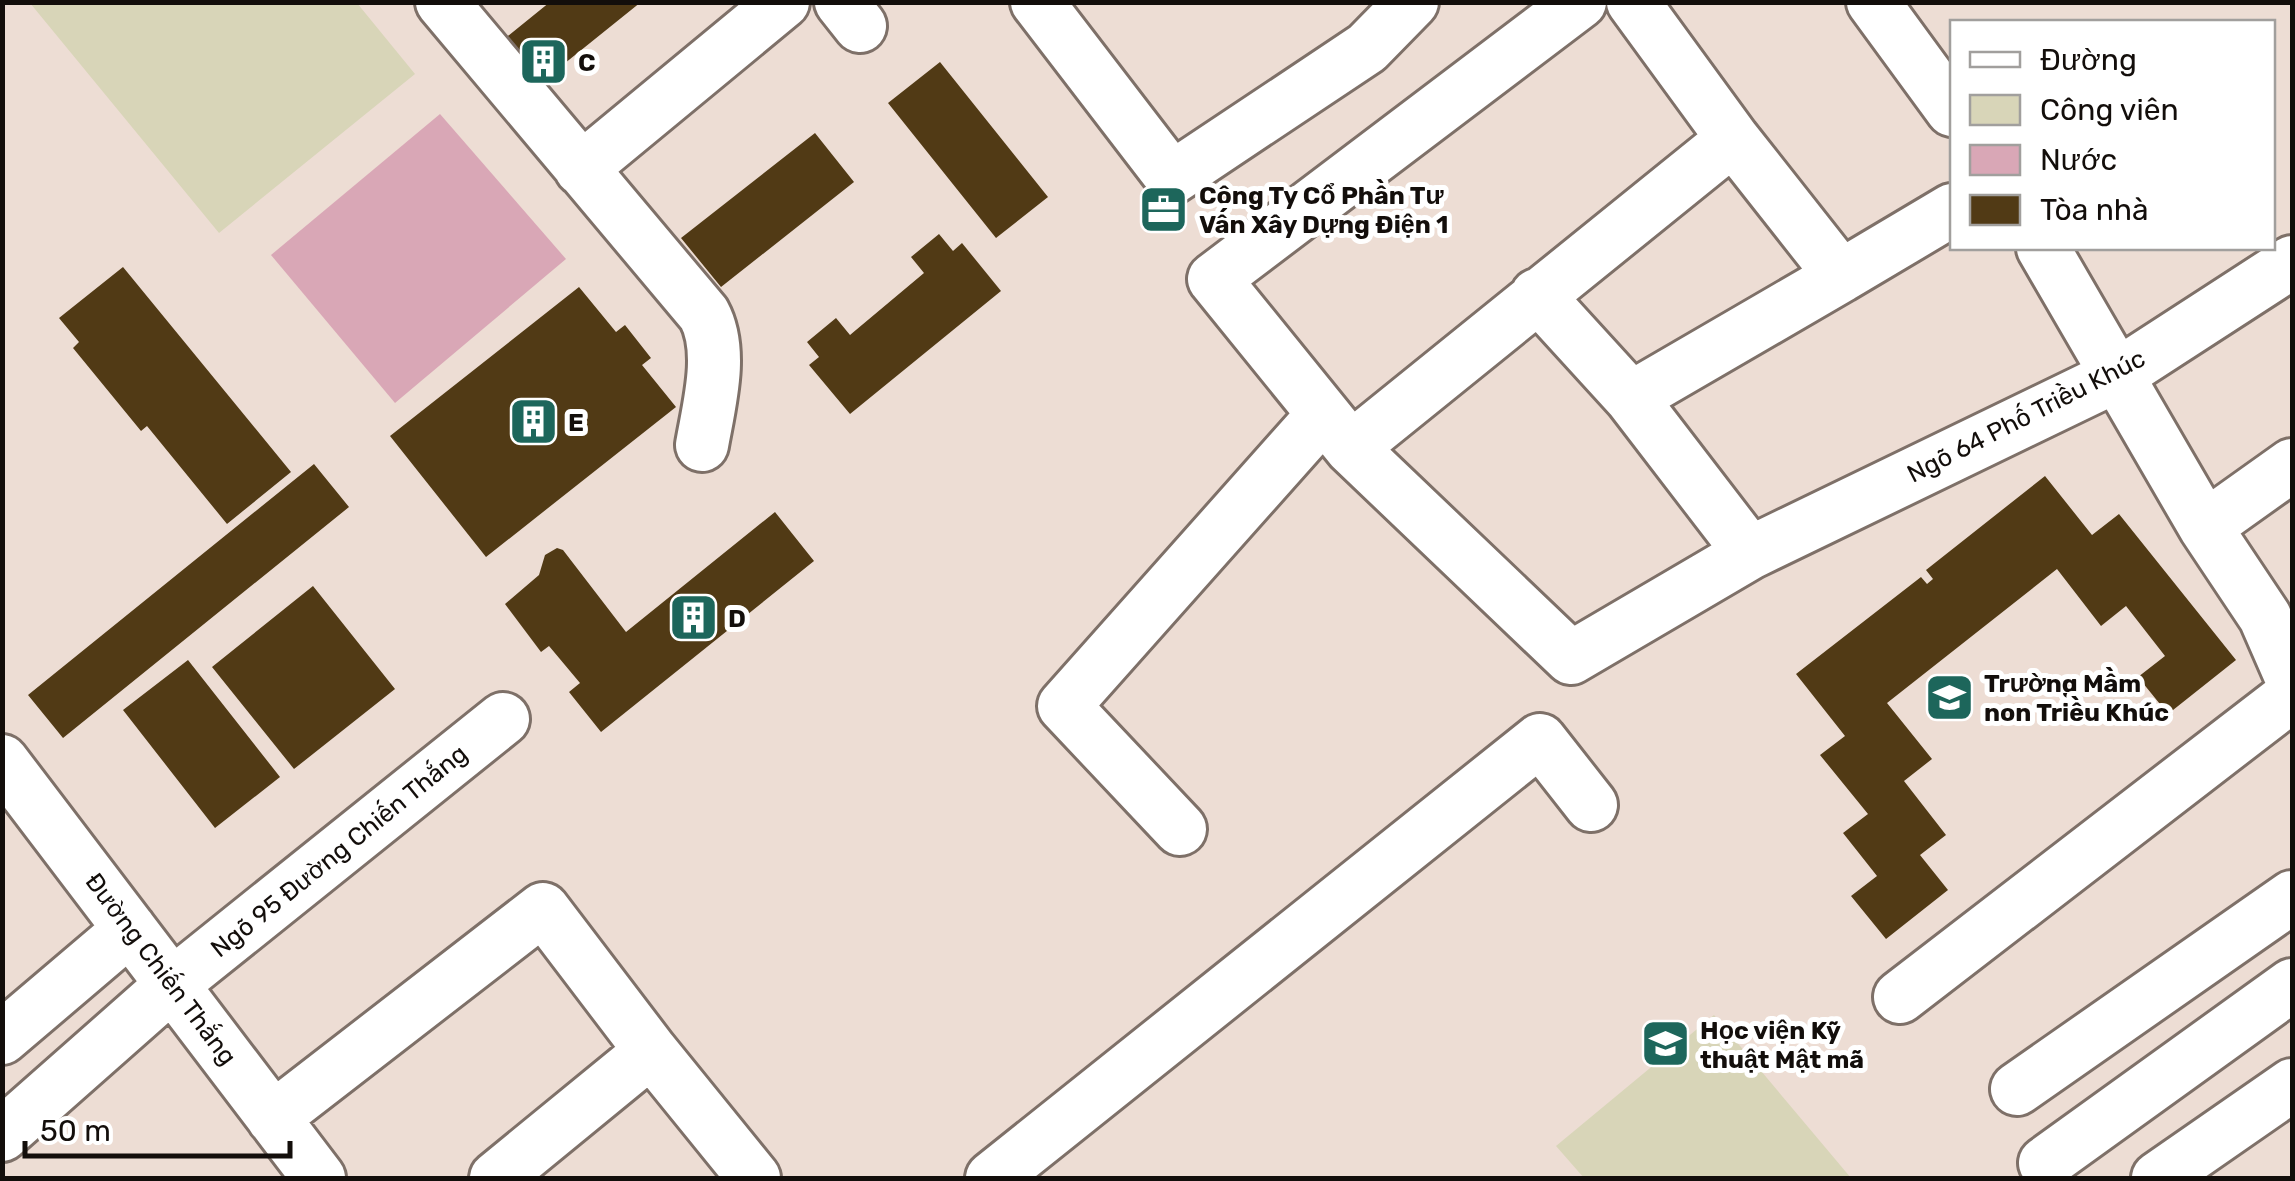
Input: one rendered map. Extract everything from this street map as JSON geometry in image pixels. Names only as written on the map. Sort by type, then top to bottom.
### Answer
[{"type":"street","points":[[442,2],[712,330],[710,401],[702,444]]},
{"type":"street","points":[[580,169],[784,2]]},
{"type":"street","points":[[1037,2],[1172,178],[1368,48],[1412,2]]},
{"type":"street","points":[[1336,432],[1214,279],[1580,2]]},
{"type":"street","points":[[1634,2],[1733,139],[1842,276]]},
{"type":"street","points":[[1872,2],[1950,107]]},
{"type":"street","points":[[1180,830],[1064,706],[1336,432],[1537,296],[1733,139]]},
{"type":"street","points":[[1631,398],[1950,211]]},
{"type":"street","points":[[2044,250],[2204,527],[2278,607],[2292,680]]},
{"type":"street","name":"Ngõ 64 Phố Triều Khúc","points":[[1336,432],[1571,658],[1750,553],[2116,376],[2292,262]]},
{"type":"street","points":[[1537,296],[1631,398],[1750,553]]},
{"type":"street","points":[[2204,527],[2292,466]]},
{"type":"street","points":[[1900,996],[2292,695]]},
{"type":"street","name":"Ngõ 95 Đường Chiến Thắng","points":[[2,1135],[174,983],[504,719]]},
{"type":"street","points":[[992,1178],[1540,740],[1591,805]]},
{"type":"street","name":"Đường Chiến Thắng","points":[[2,761],[319,1178]]},
{"type":"street","points":[[2016,1089],[2292,897]]},
{"type":"street","points":[[273,1118],[542,909],[754,1178]]},
{"type":"street","points":[[2,1038],[130,929]]},
{"type":"street","points":[[2045,1163],[2292,985]]},
{"type":"street","points":[[496,1178],[651,1050]]},
{"type":"street","points":[[2158,1178],[2292,1085]]},
{"type":"green space","points":[[30,3],[357,3],[415,74],[219,233]]},
{"type":"green space","points":[[1714,1015],[1851,1178],[1584,1178],[1556,1146]]},
{"type":"water","points":[[440,114],[566,259],[395,403],[271,255]]},
{"type":"building","name":"C","points":[[550,2],[641,2],[539,84],[503,40]]},
{"type":"building","points":[[940,62],[1048,197],[996,238],[888,103]]},
{"type":"building","points":[[815,133],[854,182],[721,287],[681,238]]},
{"type":"building","points":[[939,234],[953,251],[962,243],[1001,291],[850,414],[809,365],[819,357],[807,342],[836,318],[850,335],[924,273],[911,257]]},
{"type":"building","points":[[123,267],[291,472],[227,524],[147,426],[141,431],[73,348],[79,342],[59,318]]},
{"type":"building","name":"E","points":[[579,287],[616,332],[625,325],[651,358],[642,365],[676,407],[486,557],[390,436]]},
{"type":"building","points":[[314,464],[349,507],[63,738],[28,695]]},
{"type":"building","points":[[2045,476],[2092,535],[2119,514],[2236,660],[2168,714],[2138,677],[2165,656],[2126,606],[2101,626],[2057,569],[1887,703],[1932,759],[1904,781],[1946,835],[1920,855],[1948,890],[1886,939],[1851,896],[1877,876],[1843,833],[1868,814],[1820,755],[1845,736],[1796,674],[1921,577],[1927,584],[1933,579],[1926,570]]},
{"type":"building","name":"D","points":[[775,512],[814,561],[601,732],[569,692],[580,683],[549,646],[541,652],[505,604],[539,575],[545,555],[557,548],[563,550],[626,632]]},
{"type":"building","points":[[313,586],[395,689],[294,769],[212,667]]},
{"type":"building","points":[[188,660],[280,777],[215,828],[123,710]]},
{"type":"place","name":"C","points":[[543,62]]},
{"type":"place","name":"Công Ty Cổ Phần Tư Vấn Xây Dựng Điện 1","points":[[1164,209]]},
{"type":"place","name":"E","points":[[533,422]]},
{"type":"place","name":"D","points":[[693,618]]},
{"type":"place","name":"Trường Mầm non Triều Khúc","points":[[1949,697]]},
{"type":"place","name":"Học viện Kỹ thuật Mật mã","points":[[1665,1044]]}]
